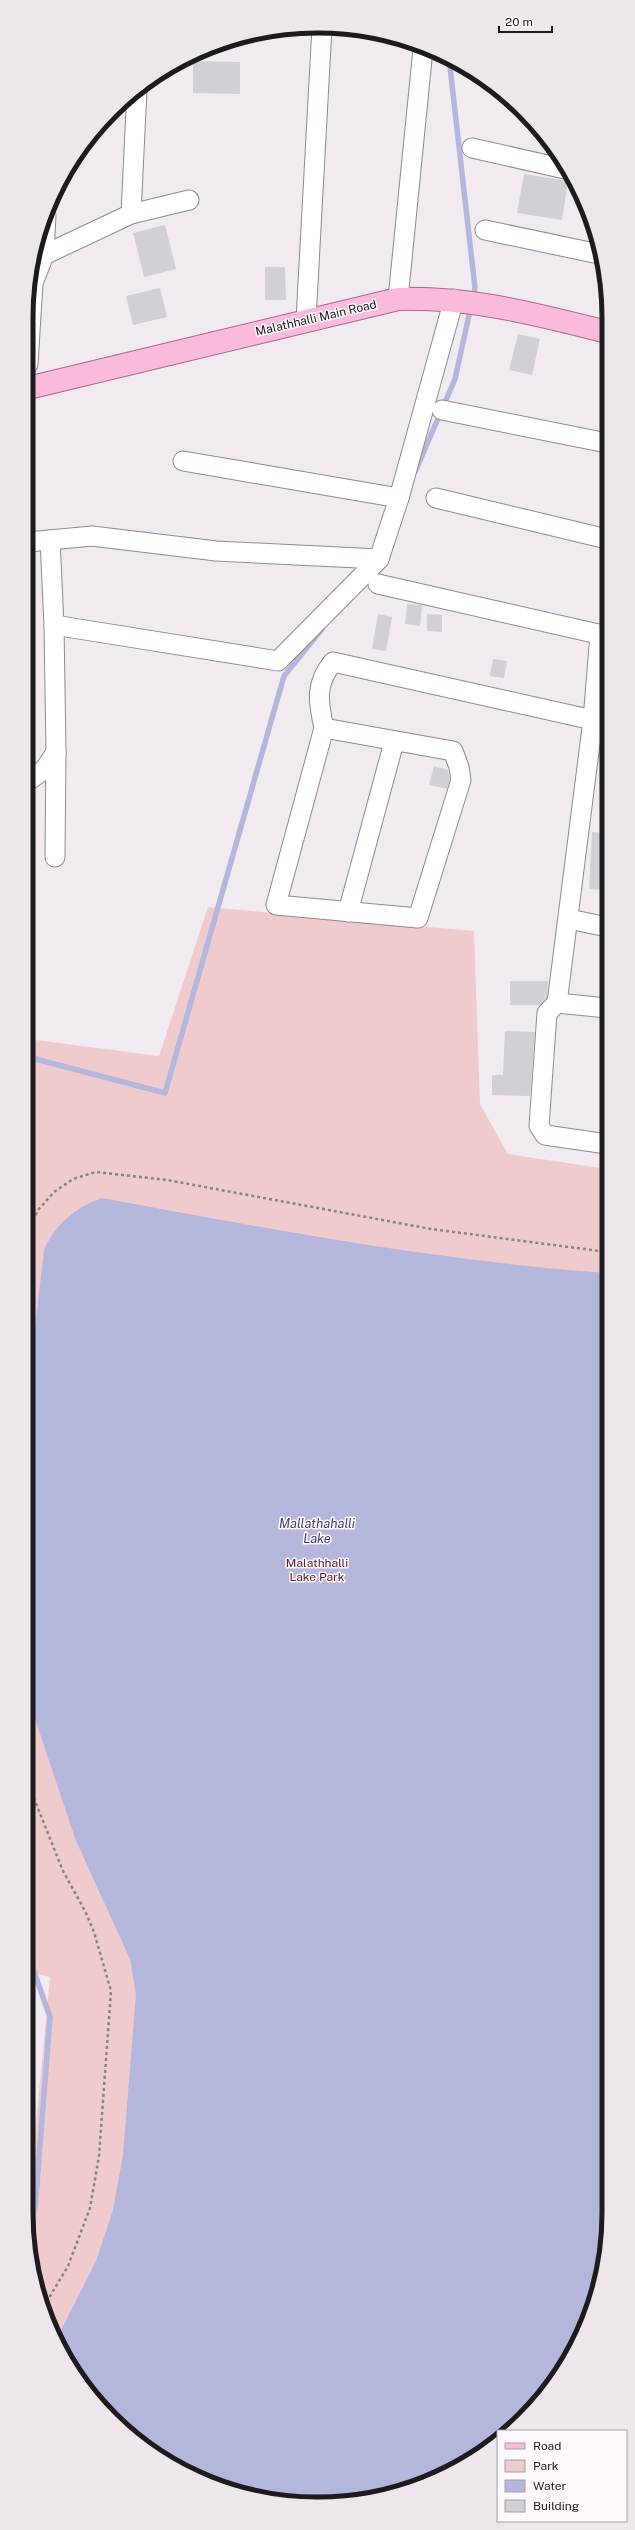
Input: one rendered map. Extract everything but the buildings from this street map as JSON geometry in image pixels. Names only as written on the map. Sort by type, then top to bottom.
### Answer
[{"type":"main road","name":"Malathhalli Main Road","points":[[33,387],[398,299],[462,301],[514,308],[602,331]]},
{"type":"street","points":[[306,320],[322,33]]},
{"type":"street","points":[[398,299],[423,54]]},
{"type":"street","points":[[130,214],[136,98]]},
{"type":"street","points":[[472,148],[559,167]]},
{"type":"street","points":[[44,255],[130,214],[189,200]]},
{"type":"street","points":[[485,230],[595,253]]},
{"type":"street","points":[[36,271],[44,255],[45,237]]},
{"type":"street","points":[[54,625],[278,661],[379,559],[462,301]]},
{"type":"street","points":[[442,410],[602,442]]},
{"type":"street","points":[[183,461],[399,498]]},
{"type":"street","points":[[436,498],[602,538]]},
{"type":"street","points":[[33,542],[92,536],[216,552],[379,559]]},
{"type":"street","points":[[50,540],[54,625],[56,752],[55,857]]},
{"type":"street","points":[[378,584],[602,635]]},
{"type":"street","points":[[602,644],[569,919],[557,1003],[547,1013],[539,1126],[545,1135],[602,1143]]},
{"type":"street","points":[[324,728],[394,742],[452,751],[459,767],[461,780],[418,918],[276,905],[324,728],[319,707],[319,688],[323,674],[333,662],[593,720]]},
{"type":"street","points":[[348,912],[394,742]]},
{"type":"street","points":[[33,777],[45,769],[56,752]]},
{"type":"street","points":[[569,919],[602,926]]},
{"type":"street","points":[[557,1003],[602,1008]]},
{"type":"path","points":[[33,1220],[38,1210],[54,1192],[73,1179],[96,1172],[167,1180],[431,1229],[602,1251]]},
{"type":"path","points":[[33,1797],[63,1871],[86,1911],[94,1932],[111,1991],[99,2156],[92,2202],[76,2248],[47,2301]]},
{"type":"green space","name":"Mallathahalli Lake","points":[[208,907],[474,931],[480,1104],[508,1154],[602,1168],[602,2212],[600,2250],[597,2268],[587,2304],[573,2338],[564,2355],[543,2386],[519,2414],[500,2430],[497,2430],[497,2433],[476,2449],[443,2468],[409,2482],[373,2492],[355,2495],[318,2497],[280,2495],[262,2492],[226,2482],[192,2468],[159,2449],[144,2438],[116,2414],[92,2386],[71,2355],[62,2338],[48,2304],[38,2268],[35,2250],[33,2212],[33,2155],[50,1977],[33,1973],[33,1040],[159,1056]]},
{"type":"water","name":"Mallathahalli Lake","points":[[102,1198],[353,1243],[480,1261],[602,1273],[602,2212],[600,2250],[597,2268],[587,2304],[573,2338],[564,2355],[543,2386],[519,2414],[500,2430],[497,2430],[497,2433],[491,2438],[460,2459],[443,2468],[409,2482],[373,2492],[355,2495],[318,2497],[280,2495],[262,2492],[226,2482],[192,2468],[159,2449],[116,2414],[81,2371],[60,2333],[96,2261],[113,2210],[123,2155],[136,1994],[130,1959],[76,1841],[33,1713],[33,1344],[44,1250],[54,1232],[67,1218],[92,1202]]},
{"type":"waterway","points":[[450,66],[475,288],[473,298]]},
{"type":"waterway","points":[[415,472],[455,379],[471,306]]},
{"type":"waterway","points":[[33,1058],[165,1093],[284,676],[322,629]]},
{"type":"waterway","points":[[33,1969],[50,2017],[35,2209],[33,2213]]},
{"type":"park label","name":"Malathhalli Lake Park","points":[[317,1570]]}]
